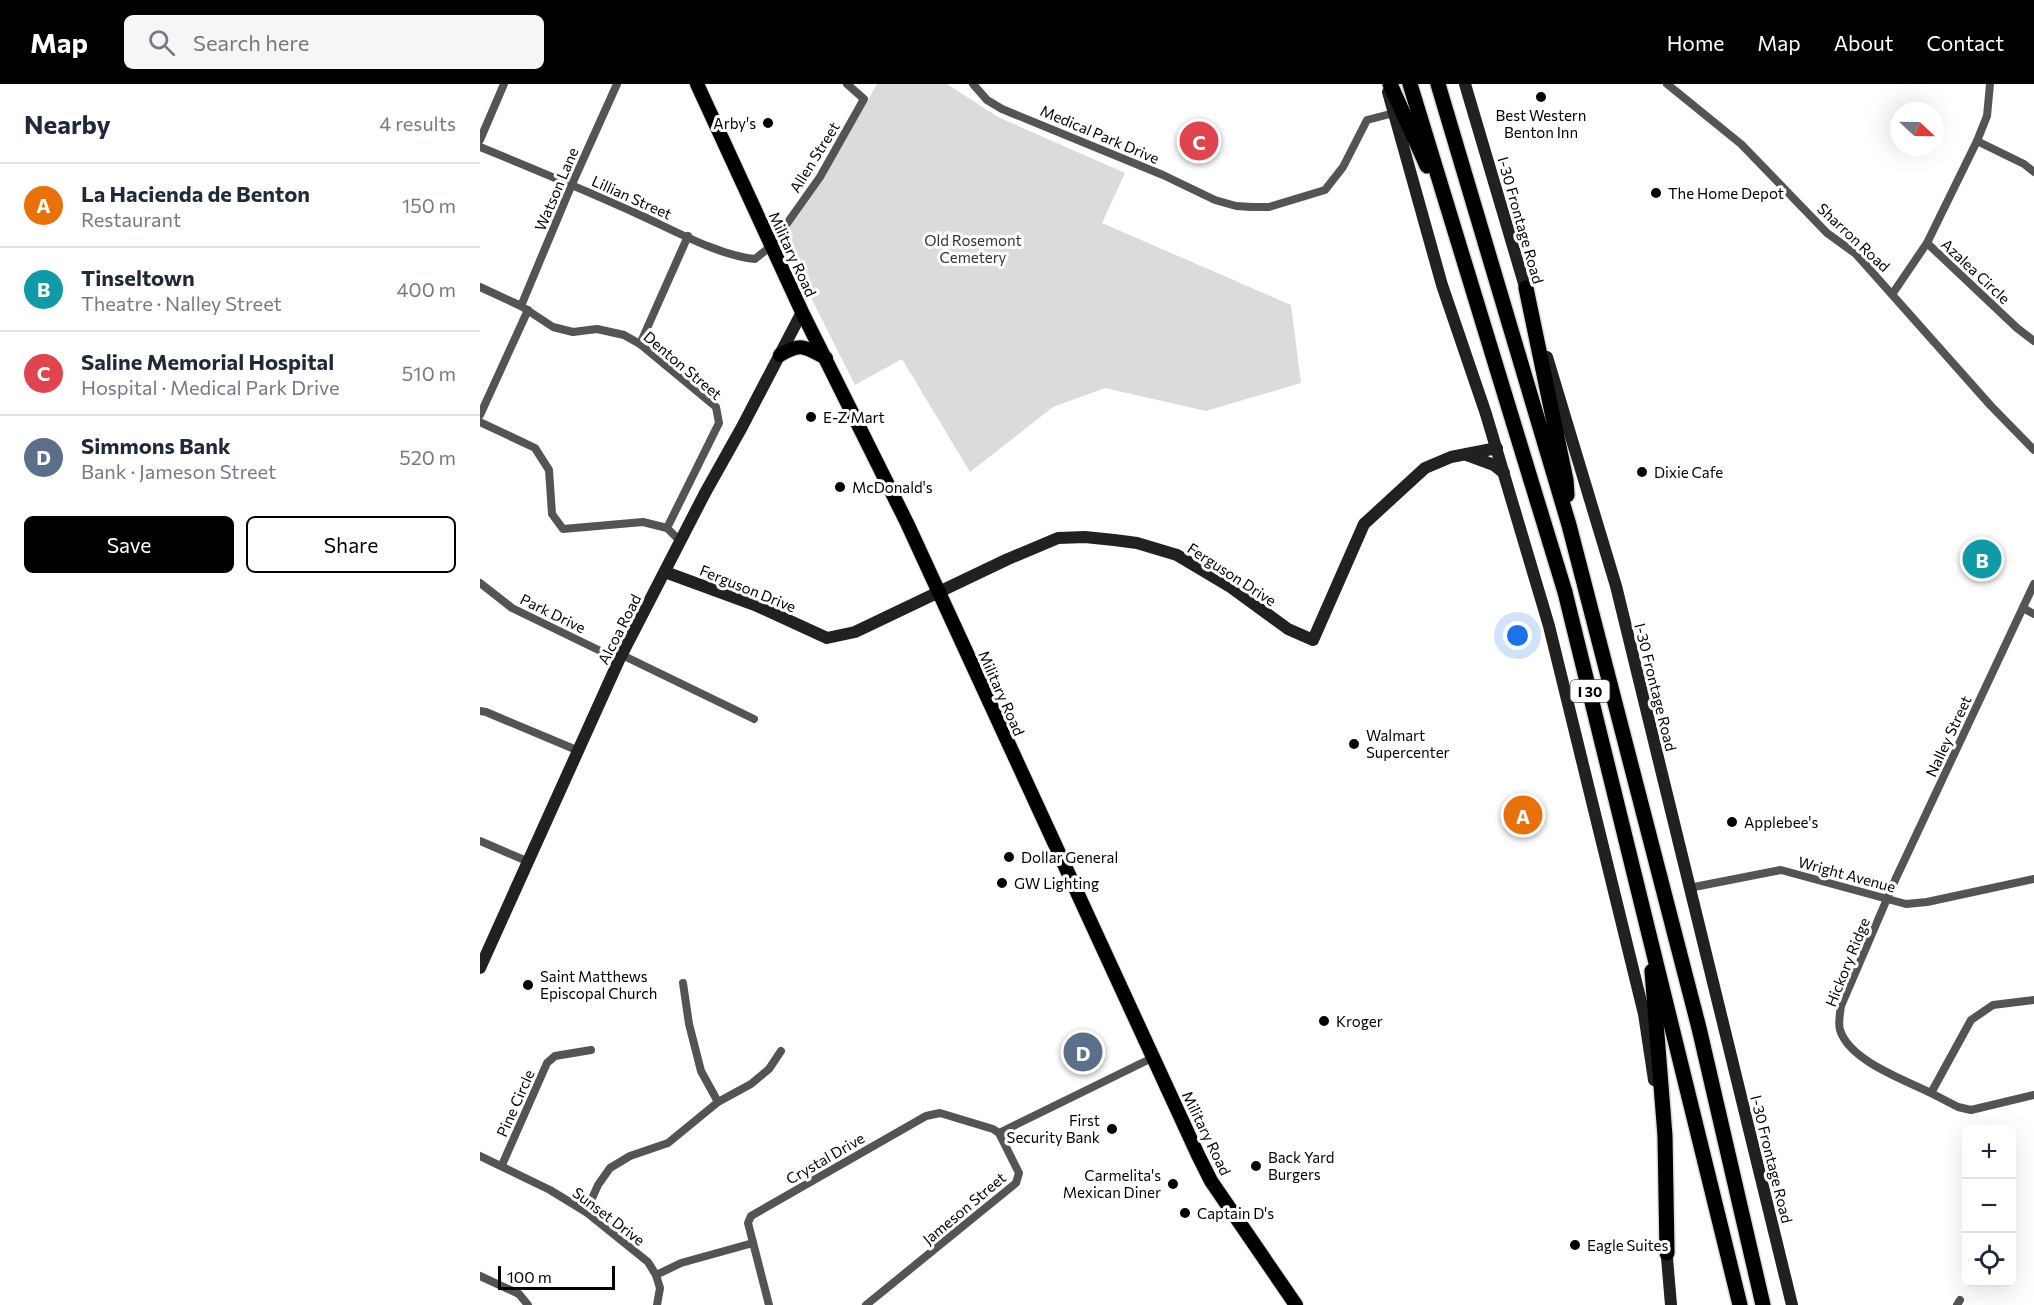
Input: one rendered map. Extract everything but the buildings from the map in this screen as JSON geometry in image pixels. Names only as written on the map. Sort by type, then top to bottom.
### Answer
[{"type":"highway","points":[[1388,84],[1452,222]]},
{"type":"highway","name":"I 30","points":[[1410,84],[1565,592],[1649,926],[1740,1305]]},
{"type":"highway","name":"I 30","points":[[1438,84],[1569,525],[1699,1028],[1763,1305]]},
{"type":"highway","points":[[1526,288],[1566,480],[1569,525]]},
{"type":"highway","points":[[1649,926],[1665,1136],[1667,1253]]},
{"type":"highway","points":[[1757,1274],[1773,1305]]},
{"type":"main road","name":"Military Road","points":[[697,84],[802,312],[939,591],[1211,1182],[1296,1305]]},
{"type":"main road","points":[[1388,84],[1442,285],[1497,448],[1549,626],[1644,1014],[1653,1074],[1671,1305]]},
{"type":"main road","name":"I-30 Frontage Road","points":[[1465,84],[1616,586],[1792,1305]]},
{"type":"main road","name":"Alcoa Road","points":[[480,968],[621,658],[802,312]]},
{"type":"main road","points":[[780,355],[793,347],[802,346],[826,358]]},
{"type":"main road","name":"Ferguson Drive","points":[[665,572],[755,605],[827,638],[855,632],[939,591],[1058,538],[1085,537],[1114,540],[1137,543],[1177,555],[1229,586],[1288,629],[1313,640],[1364,524],[1425,468],[1450,457],[1497,448]]},
{"type":"main road","points":[[1463,455],[1482,460],[1504,473]]},
{"type":"street","points":[[480,140],[504,84]]},
{"type":"street","name":"Watson Lane","points":[[480,415],[525,308],[572,184],[617,84]]},
{"type":"street","name":"Allen Street","points":[[771,246],[820,177],[864,99],[847,84]]},
{"type":"street","name":"Medical Park Drive","points":[[973,84],[987,100],[1002,109],[1163,175],[1215,200],[1236,206],[1269,207],[1325,190],[1343,167],[1367,120],[1394,113]]},
{"type":"street","name":"Sharron Road","points":[[1667,84],[1741,144],[1820,225],[1856,254],[1991,406],[2034,450]]},
{"type":"street","points":[[1893,293],[1927,243],[1977,141],[1987,116],[1990,84]]},
{"type":"street","points":[[1977,141],[2024,164],[2034,172]]},
{"type":"street","name":"Lillian Street","points":[[480,147],[572,184],[741,258],[755,259],[771,246]]},
{"type":"street","points":[[640,344],[688,236]]},
{"type":"street","name":"Azalea Circle","points":[[1927,243],[2017,328],[2034,341]]},
{"type":"street","name":"Denton Street","points":[[480,288],[525,308],[553,327],[573,332],[597,329],[624,335],[640,344],[716,407],[719,423],[667,528]]},
{"type":"street","points":[[480,422],[535,448],[549,470],[552,514],[563,529],[643,522],[667,528],[681,542]]},
{"type":"street","name":"Park Drive","points":[[480,583],[512,608],[754,719]]},
{"type":"street","name":"Nalley Street","points":[[1887,900],[2034,584]]},
{"type":"street","points":[[2023,608],[2034,614]]},
{"type":"street","points":[[480,711],[579,751]]},
{"type":"street","points":[[480,841],[529,862]]},
{"type":"street","name":"Wright Avenue","points":[[1689,888],[1781,870],[1906,904],[1927,902],[2034,879]]},
{"type":"street","name":"Hickory Ridge","points":[[1887,900],[1841,1006],[1839,1028],[1848,1046],[1867,1060],[1958,1107],[1971,1110],[2034,1095]]},
{"type":"street","points":[[683,983],[689,1024],[701,1071],[718,1102]]},
{"type":"street","points":[[1931,1093],[1971,1020],[1993,1005],[2034,1000]]},
{"type":"street","name":"Pine Circle","points":[[502,1165],[547,1063],[555,1056],[591,1050]]},
{"type":"street","points":[[586,1212],[598,1185],[610,1168],[630,1156],[668,1143],[718,1102],[751,1084],[769,1069],[781,1051]]},
{"type":"street","points":[[999,1133],[1152,1058]]},
{"type":"street","name":"Crystal Drive","points":[[769,1305],[748,1223],[751,1216],[926,1116],[940,1113],[993,1129],[999,1133]]},
{"type":"street","name":"Jameson Street","points":[[866,1305],[1016,1183],[1019,1173],[999,1133]]},
{"type":"street","name":"Sunset Drive","points":[[480,1156],[502,1165],[586,1212],[648,1262],[656,1275]]},
{"type":"street","points":[[657,1305],[660,1288],[656,1275],[681,1263],[753,1242]]},
{"type":"street","points":[[480,1276],[519,1294],[528,1305]]},
{"type":"green space","name":"Old Rosemont Cemetery","points":[[877,84],[947,84],[998,117],[1125,173],[1102,223],[1291,305],[1301,383],[1206,411],[1105,388],[1053,407],[970,472],[902,359],[855,385],[781,238],[828,170]]},
{"type":"place","name":"Best Western Benton Inn","points":[[1541,97]]},
{"type":"place","name":"Arby's","points":[[768,123]]},
{"type":"place","name":"Saline Memorial Hospital","points":[[1199,141]]},
{"type":"place","name":"The Home Depot","points":[[1656,193]]},
{"type":"place","name":"E-Z Mart","points":[[811,417]]},
{"type":"place","name":"Dixie Cafe","points":[[1642,472]]},
{"type":"place","name":"McDonald's","points":[[840,487]]},
{"type":"place","name":"Tinseltown","points":[[1982,559]]},
{"type":"place","name":"Walmart Supercenter","points":[[1354,744]]},
{"type":"place","name":"La Hacienda de Benton","points":[[1523,815]]},
{"type":"place","name":"Applebee's","points":[[1732,822]]},
{"type":"place","name":"Dollar General","points":[[1009,857]]},
{"type":"place","name":"GW Lighting","points":[[1002,883]]},
{"type":"place","name":"Saint Matthews Episcopal Church","points":[[528,985]]},
{"type":"place","name":"Kroger","points":[[1324,1021]]},
{"type":"place","name":"Simmons Bank","points":[[1083,1052]]},
{"type":"place","name":"First Security Bank","points":[[1112,1129]]},
{"type":"place","name":"Back Yard Burgers","points":[[1256,1166]]},
{"type":"place","name":"Carmelita's Mexican Diner","points":[[1173,1184]]},
{"type":"place","name":"Captain D's","points":[[1185,1213]]},
{"type":"place","name":"Eagle Suites","points":[[1575,1245]]}]
